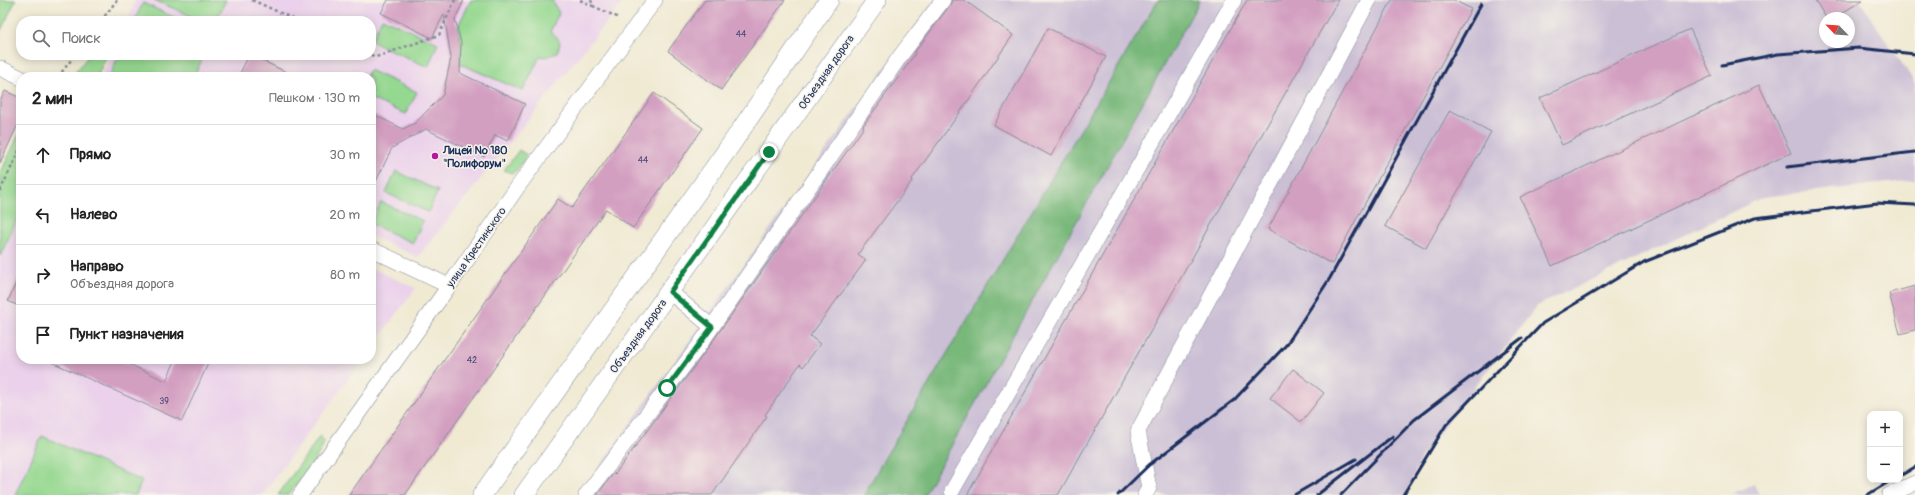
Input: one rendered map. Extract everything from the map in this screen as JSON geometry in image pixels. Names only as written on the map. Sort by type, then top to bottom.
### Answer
[{"type":"main road","points":[[482,495],[732,142],[829,0]]},
{"type":"main road","name":"Объездная дорога","points":[[524,495],[670,292],[876,0]]},
{"type":"street","name":"улица Крестинского","points":[[300,495],[519,185],[655,0]]},
{"type":"street","points":[[586,495],[712,327],[901,55],[943,0]]},
{"type":"street","points":[[952,491],[1234,0]]},
{"type":"street","points":[[1145,495],[1149,488],[1138,431],[1369,0]]},
{"type":"street","points":[[0,68],[16,76]]},
{"type":"street","points":[[376,251],[449,286]]},
{"type":"street","points":[[670,292],[712,327]]},
{"type":"street","points":[[1889,495],[1915,483]]},
{"type":"path","points":[[105,16],[117,0]]},
{"type":"path","points":[[252,0],[287,16]]},
{"type":"path","points":[[376,57],[439,35],[455,0]]},
{"type":"path","points":[[580,0],[617,17]]},
{"type":"path","points":[[591,0],[593,6]]},
{"type":"path","points":[[62,72],[71,60]]},
{"type":"path","points":[[0,191],[16,157]]},
{"type":"shaded area","points":[[136,0],[154,0],[191,16],[129,16]]},
{"type":"shaded area","name":"Лицей № 180 \"Полифорум\"","points":[[225,0],[624,0],[418,257],[376,238],[376,72],[103,72],[109,60],[376,60],[376,16],[218,16]]},
{"type":"shaded area","points":[[934,0],[1859,0],[1915,83],[1915,180],[1763,197],[1537,306],[1422,455],[1406,495],[579,495]]},
{"type":"shaded area","points":[[16,222],[16,364],[359,364],[262,495],[0,495],[0,256]]},
{"type":"shaded area","points":[[376,270],[416,288],[376,341]]},
{"type":"shaded area","points":[[1754,484],[1759,495],[1729,495]]},
{"type":"green space","points":[[0,0],[16,0],[0,32]]},
{"type":"green space","points":[[154,0],[226,0],[218,16],[191,16]]},
{"type":"green space","points":[[471,0],[552,0],[559,13],[550,32],[557,37],[560,43],[557,53],[545,57],[540,56],[523,91],[460,64],[461,44],[458,26]]},
{"type":"green space","points":[[1158,0],[1200,0],[924,495],[864,495],[884,459]]},
{"type":"green space","points":[[143,3],[171,16],[136,16]]},
{"type":"green space","points":[[382,18],[438,43],[428,67],[376,43],[376,31]]},
{"type":"green space","points":[[85,60],[105,60],[99,72],[76,72]]},
{"type":"green space","points":[[117,60],[202,60],[196,72],[111,72]]},
{"type":"green space","points":[[376,73],[417,92],[406,114],[376,101]]},
{"type":"green space","points":[[16,140],[16,222],[0,256],[0,174]]},
{"type":"green space","points":[[519,150],[527,155],[517,170],[512,173],[504,170]]},
{"type":"green space","points":[[396,171],[438,191],[428,212],[386,193]]},
{"type":"green space","points":[[381,202],[423,221],[413,243],[376,226],[376,213]]},
{"type":"green space","points":[[42,436],[142,481],[136,495],[15,495]]},
{"type":"green space","points":[[320,436],[324,442],[320,452],[289,495],[278,495]]},
{"type":"building","points":[[388,0],[464,0],[455,19],[461,43],[460,73],[525,104],[508,141],[495,135],[484,157],[426,129],[392,148],[376,182],[376,116],[403,129],[415,123],[443,95],[451,58],[444,14],[432,38],[381,13]]},
{"type":"building","points":[[705,0],[785,0],[721,90],[668,51]]},
{"type":"building","points":[[952,0],[964,0],[1013,35],[912,179],[913,180],[858,254],[866,260],[810,336],[820,344],[803,367],[800,364],[765,415],[767,416],[712,495],[597,495],[614,473],[615,474],[705,352],[864,127],[863,126],[915,54],[914,53],[950,5]]},
{"type":"building","points":[[1247,0],[1338,0],[1058,495],[967,495]]},
{"type":"building","points":[[1392,0],[1454,0],[1471,9],[1332,264],[1268,229]]},
{"type":"building","points":[[1815,0],[1863,0],[1844,12],[1822,12]]},
{"type":"building","points":[[1048,28],[1106,57],[1051,156],[994,125]]},
{"type":"building","points":[[1690,29],[1712,76],[1562,145],[1540,98]]},
{"type":"building","points":[[246,60],[261,60],[286,72],[240,72]]},
{"type":"building","points":[[1759,85],[1791,153],[1552,266],[1520,197]]},
{"type":"building","points":[[5,91],[16,96],[16,129],[0,163],[0,101]]},
{"type":"building","points":[[654,93],[703,128],[633,228],[606,209],[405,495],[349,495],[558,199],[572,208]]},
{"type":"building","points":[[1450,110],[1491,132],[1426,248],[1385,226]]},
{"type":"building","points":[[16,283],[16,305],[8,301]]},
{"type":"building","points":[[1915,286],[1915,330],[1900,334],[1889,293]]},
{"type":"building","points":[[56,364],[129,364],[166,381],[174,364],[208,364],[182,421]]},
{"type":"building","points":[[1293,369],[1324,393],[1301,422],[1270,398]]},
{"type":"railway","points":[[1118,495],[1149,465],[1234,400],[1287,344],[1330,278],[1481,4]]},
{"type":"railway","points":[[1722,65],[1778,54],[1859,48],[1915,54]]},
{"type":"railway","points":[[1787,167],[1915,152]]},
{"type":"railway","points":[[1403,495],[1446,425],[1543,323],[1644,262],[1755,218],[1877,203],[1915,205]]},
{"type":"railway","points":[[1341,495],[1414,420],[1522,338]]},
{"type":"railway","points":[[1317,495],[1393,436]]},
{"type":"railway","points":[[1294,495],[1356,459]]},
{"type":"railway","points":[[1903,474],[1915,467]]},
{"type":"railway","points":[[1867,495],[1887,483]]},
{"type":"place","name":"Лицей № 180 \"Полифорум\"","points":[[435,156]]},
{"type":"route","points":[[667,388],[712,327],[670,292],[769,152]]}]
